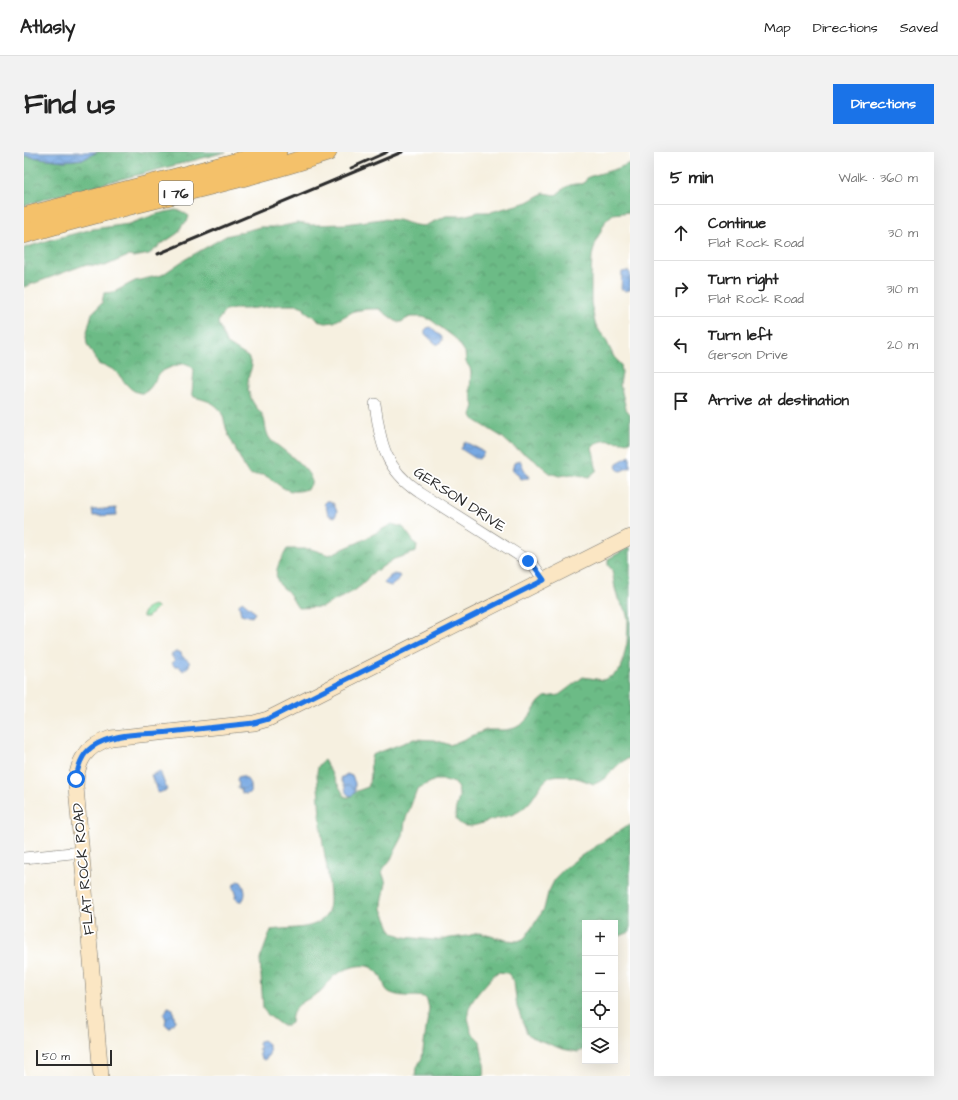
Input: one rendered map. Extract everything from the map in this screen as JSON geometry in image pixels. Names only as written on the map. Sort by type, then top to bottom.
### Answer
[{"type":"highway","name":"I 76","points":[[24,217],[277,152]]},
{"type":"highway","name":"I 76","points":[[24,234],[118,208],[249,175],[327,152]]},
{"type":"street","name":"GERSON DRIVE","points":[[375,404],[383,447],[387,458],[402,478],[418,491],[528,561],[534,566],[544,580]]},
{"type":"street","name":"FLAT ROCK ROAD","points":[[101,1076],[76,787],[77,771],[86,753],[104,740],[119,737],[254,723],[268,719],[630,537]]},
{"type":"street","points":[[24,858],[81,852]]},
{"type":"green space","points":[[97,152],[226,152],[48,198],[24,206],[24,156],[64,161],[84,159]]},
{"type":"green space","points":[[630,163],[630,212],[613,214],[606,220],[596,241],[592,256],[591,303],[595,323],[605,338],[614,357],[621,364],[622,373],[620,384],[626,409],[630,414],[630,441],[605,441],[596,444],[592,448],[597,470],[589,477],[572,474],[559,476],[550,473],[502,437],[473,419],[471,415],[474,406],[470,391],[471,373],[466,362],[465,352],[455,338],[431,320],[423,317],[410,317],[401,322],[397,322],[379,309],[366,309],[354,311],[334,322],[326,323],[321,322],[304,310],[306,308],[298,305],[280,305],[225,311],[219,319],[218,323],[226,343],[248,357],[252,366],[248,379],[249,392],[251,399],[263,416],[268,436],[274,443],[297,461],[309,475],[311,482],[309,487],[305,490],[299,491],[285,489],[266,476],[252,475],[247,472],[227,432],[223,416],[219,409],[214,404],[206,400],[194,397],[192,393],[194,370],[192,367],[185,364],[170,368],[159,374],[147,391],[144,393],[135,392],[114,370],[98,364],[87,344],[86,336],[92,313],[102,303],[104,293],[114,292],[135,281],[162,275],[184,260],[226,236],[260,227],[278,227],[297,223],[311,225],[346,224],[381,219],[398,220],[424,226],[446,216],[463,216],[478,212],[491,212],[528,202],[544,193],[556,195],[568,186],[583,184],[588,177],[616,169]]},
{"type":"green space","points":[[175,210],[181,211],[189,216],[187,222],[182,225],[178,233],[149,254],[134,257],[128,256],[105,266],[84,265],[24,287],[24,248],[93,229],[129,224],[157,214]]},
{"type":"green space","points":[[392,524],[403,527],[417,546],[416,552],[394,559],[370,575],[363,584],[354,591],[322,607],[298,608],[276,577],[276,572],[287,549],[311,549],[329,555],[359,542]]},
{"type":"green space","points":[[630,547],[630,758],[620,763],[600,782],[594,784],[569,776],[553,776],[542,784],[530,802],[523,809],[511,815],[472,826],[459,823],[456,818],[455,812],[459,795],[455,783],[445,780],[435,780],[417,789],[405,821],[403,836],[391,859],[382,872],[386,883],[382,909],[390,928],[394,933],[404,937],[434,940],[479,933],[506,940],[518,941],[527,935],[544,909],[548,893],[556,877],[581,856],[630,824],[630,932],[618,937],[618,920],[582,920],[582,1050],[578,1052],[562,1049],[531,1037],[527,1033],[517,1007],[514,982],[508,973],[498,972],[477,994],[468,1011],[471,1032],[480,1041],[484,1063],[484,1076],[415,1076],[416,1069],[422,1058],[429,1008],[427,1000],[424,997],[395,995],[389,992],[378,973],[368,966],[356,966],[337,974],[318,993],[298,1005],[293,1012],[291,1023],[281,1025],[263,1009],[260,959],[271,930],[299,928],[312,925],[324,918],[330,905],[329,882],[320,814],[317,775],[319,765],[324,760],[345,797],[350,797],[357,791],[368,787],[371,778],[372,755],[414,739],[435,740],[450,745],[486,730],[505,730],[515,728],[529,717],[539,702],[545,697],[559,695],[583,677],[603,680],[612,676],[621,669],[627,643],[628,619],[626,612],[618,599],[612,570],[608,565],[608,559]]},
{"type":"green space","points":[[154,605],[157,608],[148,617],[143,617],[143,613],[148,607]]},
{"type":"water","points":[[24,152],[97,152],[84,159],[64,161],[24,156]]},
{"type":"water","points":[[628,271],[630,273],[630,290],[625,291],[621,289],[622,272]]},
{"type":"water","points":[[431,327],[442,337],[442,341],[439,344],[436,344],[425,334],[425,330]]},
{"type":"water","points":[[465,442],[484,453],[479,459],[461,449]]},
{"type":"water","points":[[630,456],[630,467],[621,471],[617,469],[617,463]]},
{"type":"water","points":[[520,460],[529,478],[520,479],[517,473],[512,471],[514,463]]},
{"type":"water","points":[[327,501],[334,504],[337,512],[335,517],[328,514],[324,504]]},
{"type":"water","points":[[116,508],[117,515],[93,516],[92,510]]},
{"type":"water","points":[[394,574],[399,575],[399,580],[391,586],[385,584],[384,582]]},
{"type":"water","points":[[242,601],[255,613],[252,617],[241,614],[239,605]]},
{"type":"water","points":[[177,651],[181,653],[182,656],[189,662],[189,666],[183,671],[178,665],[175,667],[172,663],[175,661],[171,655]]},
{"type":"water","points":[[160,771],[167,790],[158,793],[151,775]]},
{"type":"water","points":[[347,774],[352,776],[355,783],[355,793],[351,796],[346,793],[341,778]]},
{"type":"water","points":[[242,776],[249,782],[250,793],[242,793],[241,789],[238,788],[238,777]]},
{"type":"water","points":[[238,881],[244,886],[245,897],[242,901],[235,898],[236,892],[233,888],[234,884]]},
{"type":"water","points":[[168,1007],[173,1009],[175,1021],[170,1027],[165,1024],[166,1019],[164,1015]]},
{"type":"water","points":[[263,1040],[268,1044],[270,1051],[268,1057],[264,1060],[260,1057],[260,1052],[258,1049],[261,1047],[259,1045],[260,1041]]},
{"type":"railway","points":[[351,168],[387,152]]},
{"type":"railway","points":[[158,254],[402,152]]},
{"type":"route","points":[[76,779],[77,771],[82,758],[91,748],[104,740],[254,723],[268,719],[544,580],[534,566],[528,561]]}]
